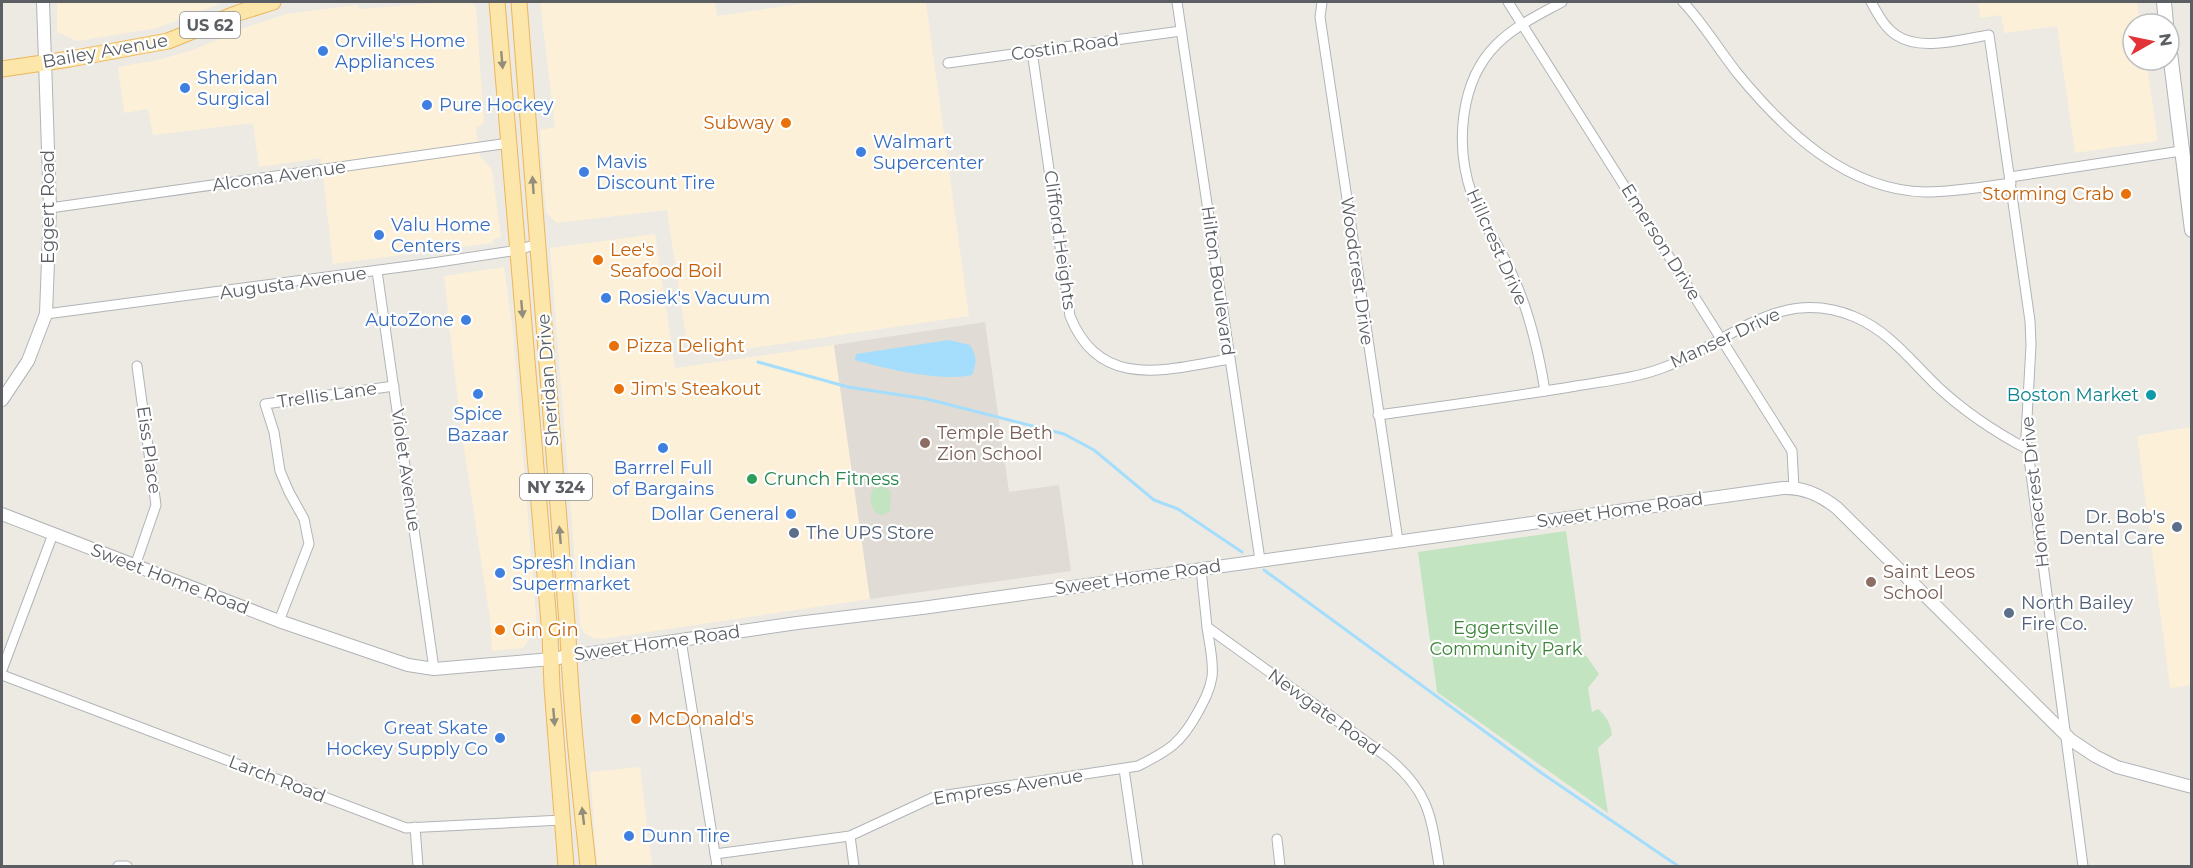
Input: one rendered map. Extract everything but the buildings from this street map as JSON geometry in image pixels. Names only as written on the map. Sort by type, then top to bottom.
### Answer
[{"type":"main road","name":"Bailey Avenue","points":[[2,69],[168,41],[238,13],[273,2]]},
{"type":"main road","name":"Sheridan Drive","points":[[497,2],[566,867]]},
{"type":"main road","name":"Sheridan Drive","points":[[519,2],[577,774],[588,867]]},
{"type":"main road","points":[[2172,72],[2192,230]]},
{"type":"street","name":"Eggert Road","points":[[2,400],[28,361],[46,314],[50,208],[43,2]]},
{"type":"street","name":"Hilton Boulevard","points":[[1177,2],[1260,560]]},
{"type":"street","name":"Woodcrest Drive","points":[[1322,2],[1320,17],[1398,541]]},
{"type":"street","name":"Emerson Drive","points":[[1508,2],[1792,451],[1794,488]]},
{"type":"street","name":"Hillcrest Drive","points":[[1545,391],[1538,356],[1517,284],[1468,183],[1463,152],[1464,115],[1476,72],[1496,45],[1562,2]]},
{"type":"street","points":[[1683,2],[1749,86],[1780,121],[1826,158],[1851,172],[1886,186],[1926,192],[1964,190],[2181,151]]},
{"type":"street","name":"Homecrest Drive","points":[[1871,2],[1887,28],[1897,36],[1917,43],[1989,35],[2030,321],[2031,345],[2025,426],[2027,449],[2083,867]]},
{"type":"street","name":"Costin Road","points":[[948,63],[1181,31]]},
{"type":"street","name":"Clifford Heights","points":[[1032,51],[1070,316],[1080,337],[1101,357],[1114,365],[1138,371],[1230,360]]},
{"type":"street","name":"Alcona Avenue","points":[[50,208],[509,143]]},
{"type":"street","name":"Augusta Avenue","points":[[46,314],[377,271],[518,250],[537,244]]},
{"type":"street","name":"Violet Avenue","points":[[377,271],[434,669]]},
{"type":"street","name":"Manser Drive","points":[[1378,415],[1545,391],[1641,374],[1687,357],[1763,316],[1795,308],[1828,309],[1856,317],[1887,335],[1939,388],[1973,417],[2027,449]]},
{"type":"street","name":"Eiss Place","points":[[135,566],[156,505],[136,366]]},
{"type":"street","name":"Trellis Lane","points":[[279,621],[309,544],[304,519],[280,471],[274,432],[265,404],[394,386]]},
{"type":"street","name":"Sweet Home Road","points":[[2,514],[279,621],[408,665],[434,669],[551,659],[1794,488],[1819,496],[1837,508],[2064,733],[2095,756],[2117,767],[2192,787]]},
{"type":"street","points":[[2,670],[53,534]]},
{"type":"street","points":[[1201,569],[1207,627]]},
{"type":"street","name":"Empress Avenue","points":[[715,854],[850,836],[934,797],[1138,766],[1159,756],[1185,734],[1204,702],[1212,678],[1207,627]]},
{"type":"street","name":"Newgate Road","points":[[1207,627],[1399,766],[1410,778],[1428,807],[1438,867]]},
{"type":"street","points":[[681,640],[717,867]]},
{"type":"street","name":"Larch Road","points":[[2,675],[406,828],[562,820]]},
{"type":"street","points":[[1124,769],[1138,867]]},
{"type":"street","points":[[415,827],[418,867]]},
{"type":"street","points":[[850,836],[854,867]]},
{"type":"street","points":[[1277,839],[1280,867]]},
{"type":"street","points":[[118,867],[127,867]]},
{"type":"shaded area","points":[[57,2],[224,2],[158,28],[77,41],[57,32]]},
{"type":"shaded area","points":[[470,2],[476,7],[484,123],[476,128],[480,156],[492,170],[501,237],[493,240],[493,243],[333,264],[321,158],[259,167],[253,123],[153,135],[148,109],[124,113],[118,67],[158,60],[193,50],[244,28],[286,14],[356,5],[361,9]]},
{"type":"shaded area","points":[[540,2],[715,2],[717,16],[813,2],[926,2],[969,316],[711,354],[686,337],[667,210],[557,223],[546,213],[540,130],[555,127]]},
{"type":"shaded area","points":[[1978,2],[2137,2],[2138,12],[2121,12],[2121,72],[2148,72],[2158,141],[2075,153],[2057,26],[2004,33],[2001,15],[1980,18]]},
{"type":"shaded area","points":[[655,234],[675,368],[834,345],[870,599],[602,639],[593,638],[584,633],[580,626],[550,248]]},
{"type":"shaded area","points":[[504,267],[513,332],[537,627],[523,648],[492,651],[490,619],[460,421],[444,276]]},
{"type":"shaded area","name":"Temple Beth Zion School","points":[[985,322],[1009,492],[1059,485],[1071,571],[870,599],[834,345]]},
{"type":"shaded area","points":[[2191,427],[2191,685],[2170,688],[2137,436]]},
{"type":"shaded area","points":[[640,767],[652,866],[597,866],[590,772]]},
{"type":"green space","points":[[879,485],[891,492],[890,511],[883,515],[873,509],[871,502],[872,490]]},
{"type":"green space","name":"Eggertsville Community Park","points":[[1566,531],[1583,653],[1599,674],[1588,688],[1592,712],[1598,709],[1603,714],[1612,735],[1598,748],[1608,813],[1437,692],[1418,552]]},
{"type":"water","points":[[949,340],[970,345],[975,360],[972,375],[930,376],[855,360],[856,354]]},
{"type":"waterway","points":[[758,362],[848,387],[927,399],[1064,434],[1094,450],[1154,500],[1178,509],[1242,552]]},
{"type":"waterway","points":[[1264,570],[1543,774],[1678,866]]},
{"type":"place","name":"Orville's Home Appliances","points":[[323,51]]},
{"type":"place","name":"Sheridan Surgical","points":[[185,88]]},
{"type":"place","name":"Pure Hockey","points":[[427,105]]},
{"type":"place","name":"Subway","points":[[786,123]]},
{"type":"place","name":"Walmart Supercenter","points":[[861,152]]},
{"type":"place","name":"Mavis Discount Tire","points":[[584,172]]},
{"type":"place","name":"Storming Crab","points":[[2126,194]]},
{"type":"place","name":"Valu Home Centers","points":[[379,235]]},
{"type":"place","name":"Lee's Seafood Boil","points":[[598,260]]},
{"type":"place","name":"Rosiek's Vacuum","points":[[606,298]]},
{"type":"place","name":"AutoZone","points":[[466,320]]},
{"type":"place","name":"Pizza Delight","points":[[614,346]]},
{"type":"place","name":"Jim's Steakout","points":[[619,389]]},
{"type":"place","name":"Spice Bazaar","points":[[478,394]]},
{"type":"place","name":"Boston Market","points":[[2151,395]]},
{"type":"place","name":"Temple Beth Zion School","points":[[925,443]]},
{"type":"place","name":"Barrrel Full of Bargains","points":[[663,448]]},
{"type":"place","name":"Crunch Fitness","points":[[752,479]]},
{"type":"place","name":"Dollar General","points":[[791,514]]},
{"type":"place","name":"Dr. Bob's Dental Care","points":[[2177,527]]},
{"type":"place","name":"The UPS Store","points":[[794,533]]},
{"type":"place","name":"Spresh Indian Supermarket","points":[[500,573]]},
{"type":"place","name":"Saint Leos School","points":[[1871,582]]},
{"type":"place","name":"North Bailey Fire Co.","points":[[2009,613]]},
{"type":"place","name":"Gin Gin","points":[[500,630]]},
{"type":"place","name":"McDonald's","points":[[636,719]]},
{"type":"place","name":"Great Skate Hockey Supply Co","points":[[500,738]]},
{"type":"place","name":"Dunn Tire","points":[[629,836]]}]
